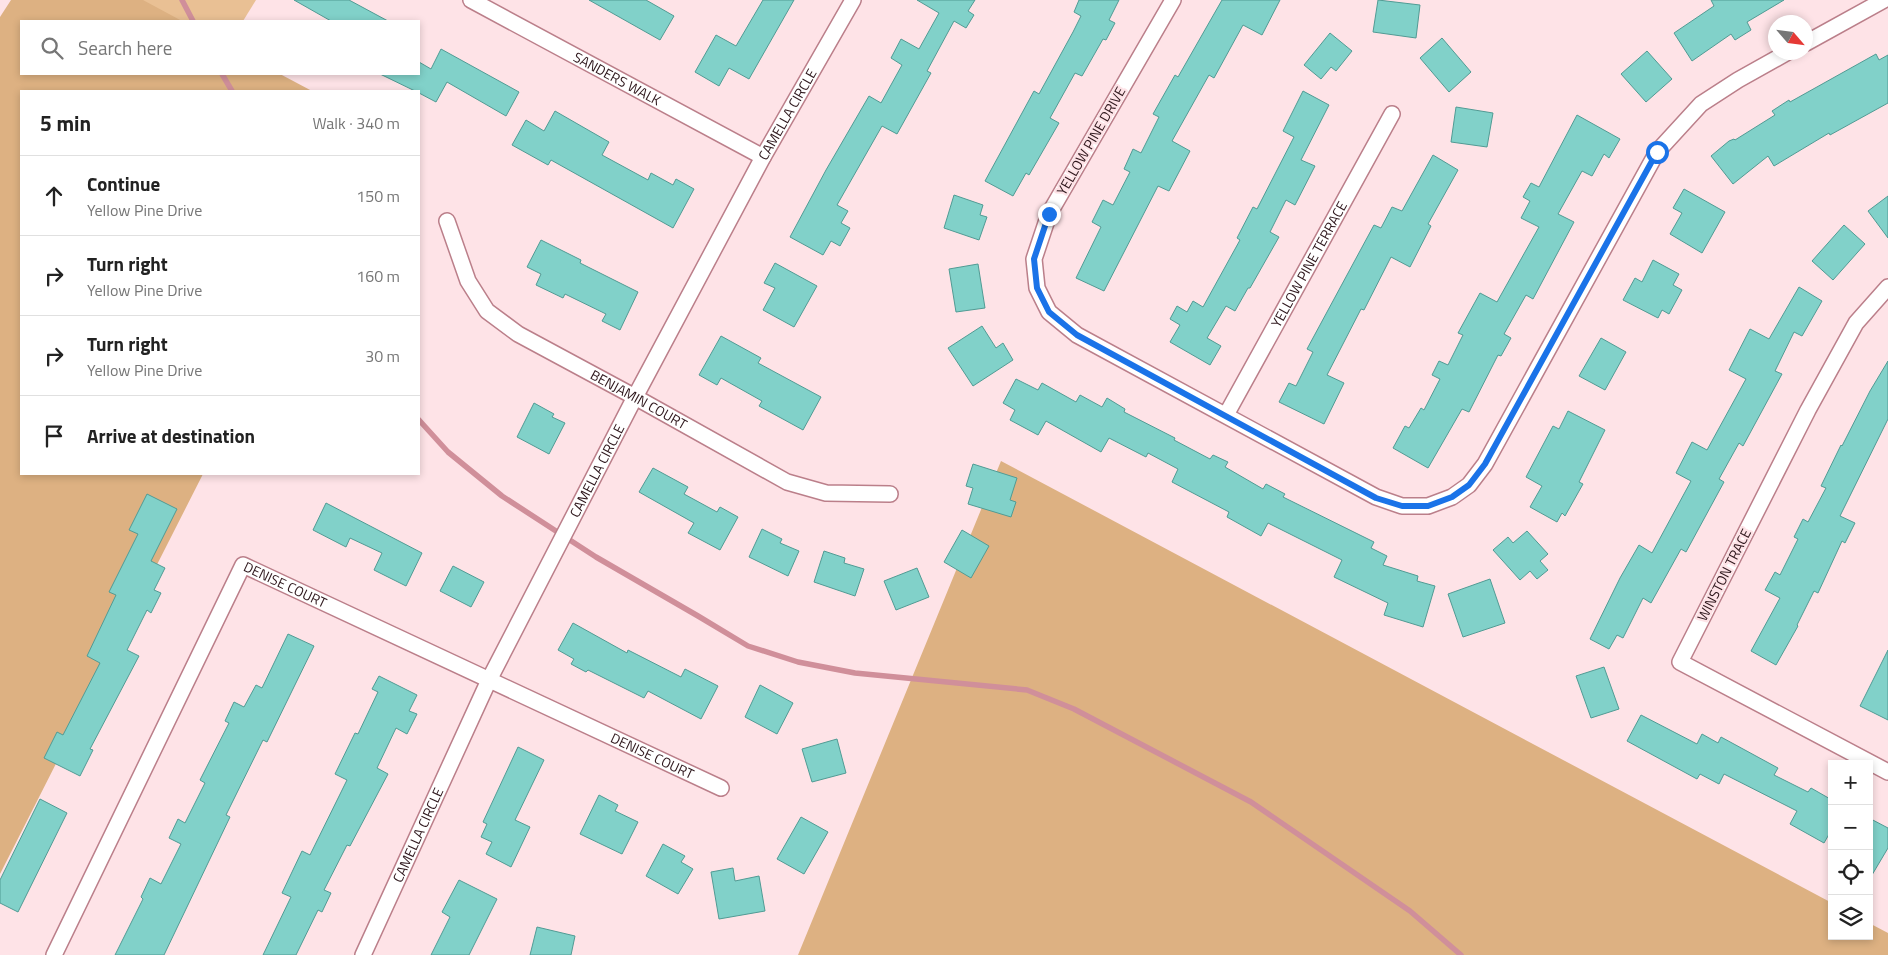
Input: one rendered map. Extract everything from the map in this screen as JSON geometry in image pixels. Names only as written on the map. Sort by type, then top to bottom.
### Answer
[{"type":"street","name":"SANDERS WALK","points":[[471,0],[763,157]]},
{"type":"street","name":"CAMELLA CIRCLE","points":[[363,955],[489,680],[635,397],[763,157],[853,0]]},
{"type":"street","name":"YELLOW PINE DRIVE","points":[[1173,0],[1049,214],[1034,259],[1037,288],[1049,312],[1077,335],[1376,498],[1402,506],[1428,506],[1452,497],[1469,485],[1485,464],[1657,152],[1701,104],[1774,60]]},
{"type":"street","points":[[1813,39],[1877,2]]},
{"type":"street","name":"YELLOW PINE TERRACE","points":[[1226,415],[1392,114]]},
{"type":"street","name":"BENJAMIN COURT","points":[[447,221],[468,281],[487,311],[518,334],[787,482],[826,493],[890,494]]},
{"type":"street","name":"WINSTON TRACE","points":[[1888,287],[1851,331],[1808,410],[1680,662],[1888,772]]},
{"type":"street","name":"DENISE COURT","points":[[54,955],[242,565],[722,788]]},
{"type":"shaded area","points":[[11,0],[143,0],[180,20],[20,20],[20,75],[282,75],[310,90],[20,90],[20,475],[202,475],[0,874],[0,17]]},
{"type":"shaded area","points":[[46,0],[256,0],[244,20],[80,20]]},
{"type":"shaded area","points":[[1001,461],[1828,901],[1828,940],[1873,940],[1873,925],[1888,933],[1888,955],[798,955]]},
{"type":"building","points":[[294,0],[349,0],[386,20],[329,20]]},
{"type":"building","points":[[589,0],[646,0],[674,16],[660,40]]},
{"type":"building","points":[[763,0],[794,0],[749,79],[729,68],[719,86],[695,72],[716,35],[736,46]]},
{"type":"building","points":[[917,0],[975,0],[968,11],[974,15],[966,28],[954,21],[927,71],[931,73],[897,134],[882,126],[837,205],[848,211],[841,223],[850,228],[840,246],[831,241],[823,255],[790,237],[869,96],[881,103],[902,65],[891,58],[901,39],[919,49],[939,13]]},
{"type":"building","points":[[1079,0],[1119,0],[1109,20],[1115,23],[1106,40],[1103,39],[1082,76],[1075,73],[1050,118],[1059,123],[1029,175],[1026,173],[1013,196],[985,181],[1034,91],[1039,94],[1073,32],[1081,16],[1074,12]]},
{"type":"building","points":[[1222,0],[1280,0],[1262,35],[1243,25],[1214,78],[1209,75],[1172,141],[1190,151],[1169,191],[1158,186],[1104,291],[1076,278],[1101,227],[1092,222],[1103,200],[1113,205],[1130,172],[1124,169],[1133,149],[1141,153],[1159,117],[1153,114],[1175,75],[1178,77]]},
{"type":"building","points":[[1378,0],[1420,5],[1416,38],[1373,32]]},
{"type":"building","points":[[1711,0],[1784,0],[1747,22],[1751,30],[1735,40],[1731,34],[1692,61],[1674,33],[1714,6]]},
{"type":"building","points":[[1330,33],[1352,51],[1336,71],[1331,67],[1321,79],[1304,65]]},
{"type":"building","points":[[1442,38],[1471,72],[1449,92],[1420,58]]},
{"type":"building","points":[[441,49],[519,92],[506,116],[447,82],[436,102],[420,94],[420,90],[413,90],[382,75],[420,75],[420,63],[431,69]]},
{"type":"building","points":[[1647,51],[1672,79],[1646,102],[1621,74]]},
{"type":"building","points":[[1876,54],[1879,60],[1888,55],[1888,103],[1830,135],[1829,133],[1774,166],[1768,156],[1733,184],[1711,156],[1729,141],[1735,140],[1775,115],[1772,111],[1789,100],[1790,102]]},
{"type":"building","points":[[1303,91],[1329,105],[1301,160],[1315,166],[1295,205],[1286,200],[1270,232],[1279,237],[1250,288],[1248,288],[1235,311],[1226,306],[1207,338],[1221,346],[1210,365],[1170,342],[1180,325],[1170,319],[1177,306],[1187,312],[1193,301],[1203,307],[1240,240],[1237,238],[1253,207],[1257,209],[1294,137],[1283,131]]},
{"type":"building","points":[[1456,107],[1493,113],[1487,147],[1451,142]]},
{"type":"building","points":[[555,111],[609,142],[602,155],[648,180],[651,173],[673,185],[676,179],[694,189],[673,228],[551,160],[548,165],[512,145],[526,120],[544,131]]},
{"type":"building","points":[[1577,115],[1620,139],[1609,158],[1604,154],[1592,176],[1582,171],[1558,214],[1574,222],[1533,299],[1526,295],[1504,334],[1511,338],[1501,356],[1498,355],[1469,412],[1462,409],[1428,468],[1393,448],[1405,426],[1409,428],[1421,408],[1424,410],[1440,379],[1432,375],[1439,361],[1448,365],[1463,335],[1458,333],[1480,293],[1497,302],[1539,227],[1521,218],[1530,201],[1523,197],[1531,183],[1539,187]]},
{"type":"building","points":[[1433,155],[1458,170],[1428,224],[1431,226],[1410,267],[1391,257],[1364,310],[1361,309],[1327,375],[1344,383],[1324,424],[1279,402],[1289,383],[1296,386],[1313,352],[1307,349],[1374,225],[1381,228],[1392,207],[1402,211]]},
{"type":"building","points":[[1684,189],[1725,212],[1702,253],[1670,234],[1682,213],[1673,208]]},
{"type":"building","points":[[954,195],[983,205],[980,215],[987,217],[979,240],[944,228]]},
{"type":"building","points":[[1888,196],[1888,238],[1868,211]]},
{"type":"building","points":[[1844,225],[1865,244],[1833,280],[1812,261]]},
{"type":"building","points":[[541,240],[581,260],[580,263],[638,292],[620,330],[602,321],[606,314],[565,294],[563,298],[536,285],[541,274],[527,267]]},
{"type":"building","points":[[1653,260],[1679,274],[1673,285],[1682,290],[1669,314],[1662,310],[1658,318],[1623,300],[1635,278],[1642,282]]},
{"type":"building","points":[[775,263],[817,286],[794,327],[763,310],[775,288],[764,283]]},
{"type":"building","points":[[978,264],[985,308],[956,312],[949,269]]},
{"type":"building","points":[[1799,287],[1822,301],[1802,336],[1794,332],[1775,371],[1782,374],[1743,446],[1739,443],[1719,479],[1724,482],[1686,552],[1681,549],[1651,603],[1643,598],[1623,638],[1617,635],[1609,649],[1590,639],[1620,578],[1639,545],[1652,553],[1691,481],[1676,473],[1692,442],[1707,450],[1746,379],[1729,370],[1750,329],[1769,339]]},
{"type":"building","points":[[982,326],[996,348],[1003,343],[1013,360],[973,386],[948,348]]},
{"type":"building","points":[[721,336],[761,358],[758,363],[821,397],[803,430],[759,406],[762,401],[721,378],[717,385],[699,375]]},
{"type":"building","points":[[1601,338],[1626,352],[1605,390],[1579,376]]},
{"type":"building","points":[[1888,361],[1888,419],[1840,516],[1855,523],[1845,543],[1842,541],[1818,593],[1814,591],[1798,626],[1776,665],[1751,651],[1780,598],[1765,590],[1775,572],[1780,575],[1798,539],[1794,537],[1803,519],[1808,522],[1826,488],[1821,486],[1841,445]]},
{"type":"building","points":[[1016,379],[1038,390],[1042,383],[1076,402],[1080,395],[1102,407],[1107,398],[1125,409],[1124,412],[1175,438],[1174,440],[1210,459],[1213,455],[1228,462],[1225,467],[1263,489],[1266,484],[1285,494],[1283,497],[1374,542],[1371,548],[1387,556],[1383,565],[1418,576],[1417,581],[1435,586],[1423,627],[1384,615],[1388,603],[1334,577],[1342,560],[1268,523],[1261,536],[1227,517],[1229,512],[1172,482],[1178,469],[1148,453],[1146,457],[1109,438],[1101,452],[1046,421],[1038,435],[1010,420],[1015,410],[1003,403]]},
{"type":"building","points":[[534,403],[554,414],[552,417],[565,423],[549,454],[517,437]]},
{"type":"building","points":[[1568,411],[1605,430],[1579,482],[1583,484],[1565,516],[1562,513],[1557,522],[1530,507],[1542,486],[1526,477],[1553,426],[1559,429]]},
{"type":"building","points":[[973,464],[1017,478],[1010,500],[1016,502],[1011,517],[968,504],[973,488],[966,486]]},
{"type":"building","points":[[653,468],[688,487],[684,494],[717,512],[720,507],[738,517],[720,550],[688,533],[694,523],[639,492]]},
{"type":"building","points":[[147,494],[177,509],[151,561],[165,568],[154,590],[161,593],[151,613],[147,610],[127,650],[139,656],[90,749],[93,750],[80,776],[44,758],[57,732],[63,735],[100,663],[87,656],[116,595],[109,592],[138,534],[129,530]]},
{"type":"building","points":[[326,503],[422,553],[406,586],[374,570],[382,553],[350,538],[346,547],[313,530]]},
{"type":"building","points":[[762,529],[782,539],[780,543],[799,551],[788,576],[749,557]]},
{"type":"building","points":[[962,530],[989,546],[971,578],[944,562]]},
{"type":"building","points":[[1527,531],[1548,554],[1540,561],[1548,570],[1537,579],[1530,571],[1520,580],[1493,550],[1508,537],[1513,543]]},
{"type":"building","points":[[824,551],[845,558],[844,563],[864,569],[855,596],[814,582]]},
{"type":"building","points":[[453,566],[484,582],[471,607],[440,591]]},
{"type":"building","points":[[917,568],[929,597],[896,610],[884,581]]},
{"type":"building","points":[[1490,579],[1505,623],[1463,637],[1448,594]]},
{"type":"building","points":[[573,623],[627,653],[628,650],[681,677],[685,669],[718,686],[701,719],[648,691],[644,698],[588,670],[586,672],[571,664],[574,659],[558,650]]},
{"type":"building","points":[[288,634],[314,646],[267,742],[263,740],[226,815],[230,817],[164,955],[115,955],[143,899],[141,897],[150,878],[161,884],[181,844],[169,838],[178,819],[185,823],[205,783],[200,780],[229,723],[225,721],[234,702],[244,707],[256,685],[262,688]]},
{"type":"building","points":[[1888,650],[1888,720],[1860,706]]},
{"type":"building","points":[[1604,667],[1619,709],[1591,718],[1576,676]]},
{"type":"building","points":[[379,676],[417,695],[409,711],[417,714],[407,734],[396,728],[377,768],[388,774],[350,846],[347,845],[324,890],[331,893],[322,912],[318,910],[296,955],[263,955],[291,897],[282,893],[302,851],[310,855],[347,780],[335,774],[355,733],[358,734],[378,692],[372,689]]},
{"type":"building","points":[[760,685],[793,703],[777,734],[745,717]]},
{"type":"building","points":[[1641,715],[1697,744],[1702,734],[1718,743],[1721,737],[1778,768],[1774,775],[1808,792],[1811,788],[1828,798],[1828,836],[1824,843],[1790,824],[1797,811],[1724,774],[1719,784],[1700,774],[1697,779],[1627,741]]},
{"type":"building","points":[[837,739],[846,773],[812,782],[802,749]]},
{"type":"building","points":[[518,747],[544,760],[515,820],[530,827],[511,867],[486,854],[492,842],[481,837],[487,824],[483,822]]},
{"type":"building","points":[[599,795],[618,805],[615,811],[638,822],[622,854],[580,834]]},
{"type":"building","points":[[40,799],[67,813],[18,912],[0,903],[0,880]]},
{"type":"building","points":[[801,817],[828,832],[804,874],[777,859]]},
{"type":"building","points":[[1873,820],[1888,828],[1888,848],[1873,873]]},
{"type":"building","points":[[663,844],[685,856],[681,862],[693,869],[678,894],[646,876]]},
{"type":"building","points":[[733,868],[735,881],[759,876],[765,911],[719,919],[711,872]]},
{"type":"building","points":[[459,880],[497,899],[469,955],[431,955],[450,917],[442,912]]},
{"type":"building","points":[[537,927],[575,936],[571,955],[530,955]]},
{"type":"waterway","points":[[182,0],[192,20]]},
{"type":"waterway","points":[[223,75],[231,90]]},
{"type":"waterway","points":[[420,421],[448,452],[502,496],[596,557],[748,646],[798,662],[855,673],[1027,690],[1074,709],[1251,802],[1410,911],[1461,955]]},
{"type":"route","points":[[1049,214],[1034,259],[1037,288],[1049,312],[1077,335],[1376,498],[1402,506],[1428,506],[1452,497],[1469,485],[1485,464],[1657,152]]}]
